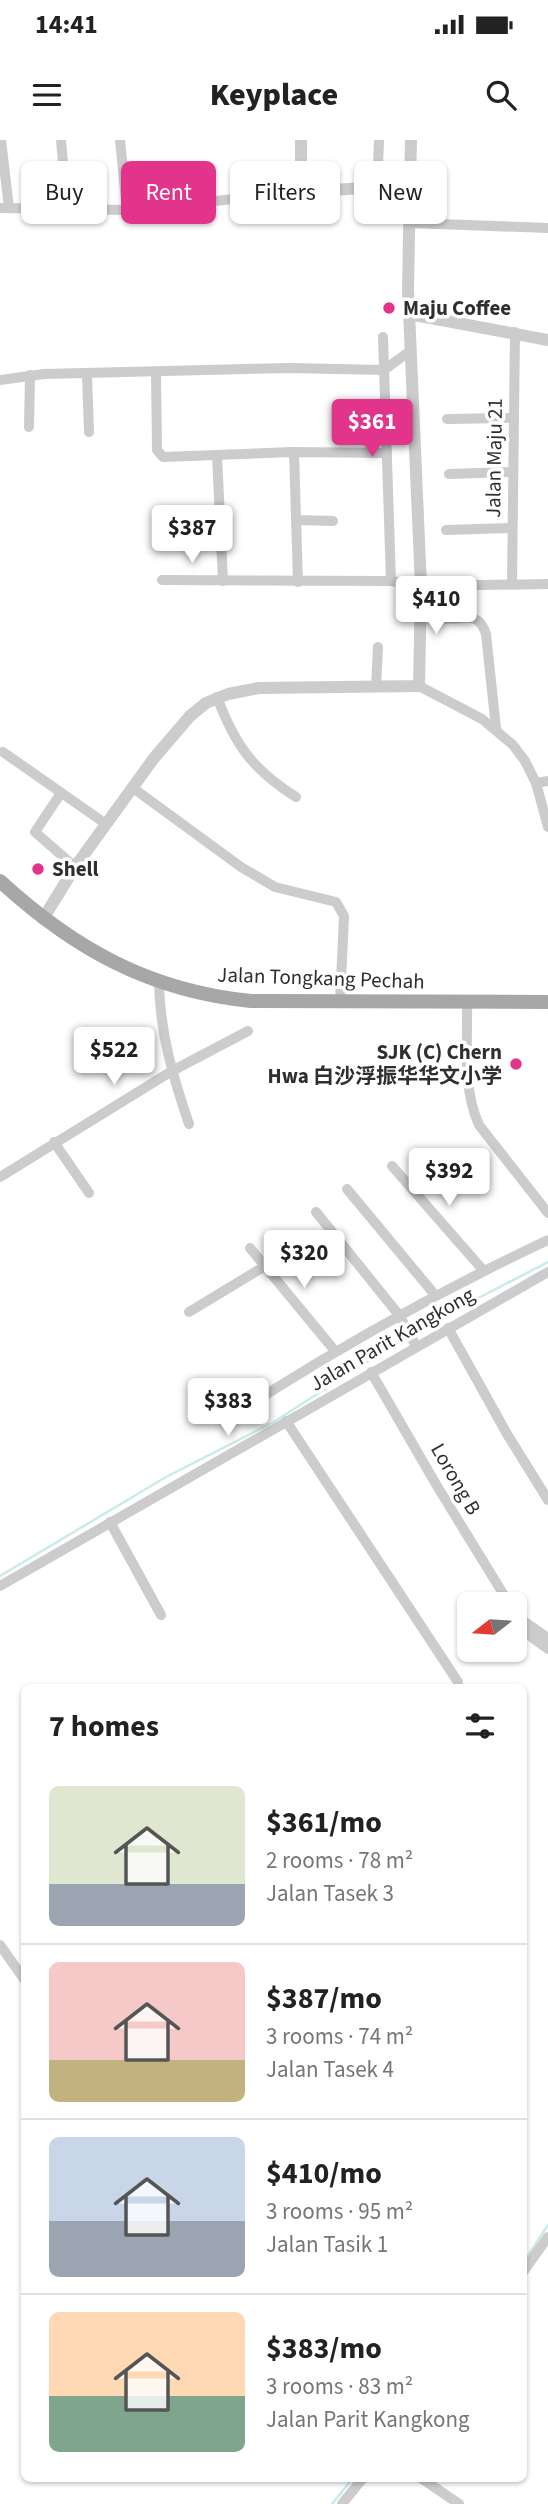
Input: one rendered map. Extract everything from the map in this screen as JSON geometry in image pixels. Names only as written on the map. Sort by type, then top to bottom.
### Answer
[{"type":"main road","name":"Jalan Tongkang Pechah","points":[[0,881],[43,919],[111,961],[159,983],[225,998],[340,1002],[548,1002]]},
{"type":"street","points":[[1,140],[5,208]]},
{"type":"street","points":[[61,140],[63,161]]},
{"type":"street","points":[[120,140],[122,161]]},
{"type":"street","points":[[301,140],[301,161]]},
{"type":"street","points":[[378,161],[379,140]]},
{"type":"street","points":[[411,140],[411,161]]},
{"type":"street","points":[[410,224],[410,351],[421,591],[419,686]]},
{"type":"street","points":[[438,224],[548,228]]},
{"type":"street","points":[[409,314],[548,340]]},
{"type":"street","name":"Jalan Maju 21","points":[[512,584],[515,332]]},
{"type":"street","points":[[383,337],[391,581]]},
{"type":"street","points":[[0,380],[30,374],[289,368],[384,370],[410,351]]},
{"type":"street","points":[[156,373],[157,450],[168,457],[294,452],[387,453]]},
{"type":"street","points":[[29,427],[30,374]]},
{"type":"street","points":[[87,374],[89,432]]},
{"type":"street","points":[[447,419],[513,418]]},
{"type":"street","points":[[294,452],[298,582]]},
{"type":"street","points":[[217,456],[223,581]]},
{"type":"street","points":[[449,474],[513,472]]},
{"type":"street","points":[[297,520],[333,521]]},
{"type":"street","points":[[446,530],[512,528]]},
{"type":"street","points":[[162,580],[391,581],[421,591],[548,584]]},
{"type":"street","points":[[421,591],[430,611],[438,617],[474,618],[483,625],[496,728]]},
{"type":"street","points":[[376,687],[378,647]]},
{"type":"street","points":[[43,919],[106,824],[190,716],[198,708],[218,697],[258,688],[419,686],[496,728],[525,761],[536,783],[548,827]]},
{"type":"street","points":[[218,697],[228,728],[245,755],[271,782],[296,797]]},
{"type":"street","points":[[3,752],[106,824]]},
{"type":"street","points":[[536,783],[548,781]]},
{"type":"street","points":[[133,788],[242,867],[275,887],[336,902],[344,916],[345,929],[340,1002]]},
{"type":"street","points":[[61,793],[35,832],[75,867]]},
{"type":"street","points":[[159,983],[159,1011],[172,1071],[189,1124]]},
{"type":"street","points":[[467,1002],[469,1084],[473,1113],[479,1125],[548,1213]]},
{"type":"street","points":[[0,1177],[172,1071],[248,1031]]},
{"type":"street","points":[[54,1142],[89,1193]]},
{"type":"street","points":[[392,1166],[483,1270]]},
{"type":"street","points":[[348,1189],[435,1295]]},
{"type":"street","points":[[316,1212],[399,1315],[414,1343]]},
{"type":"street","points":[[265,1395],[335,1351],[435,1295],[548,1240]]},
{"type":"street","points":[[250,1248],[335,1351]]},
{"type":"street","points":[[189,1312],[265,1266]]},
{"type":"street","name":"Jalan Parit Kangkong","points":[[0,1586],[371,1372],[414,1343],[448,1328],[548,1272]]},
{"type":"street","points":[[448,1328],[507,1434],[548,1500]]},
{"type":"street","name":"Lorong B","points":[[371,1372],[502,1592]]},
{"type":"street","points":[[286,1421],[457,1682]]},
{"type":"street","points":[[110,1522],[161,1615]]},
{"type":"street","points":[[527,1625],[547,1644]]},
{"type":"street","points":[[0,1945],[21,1975]]},
{"type":"street","points":[[527,2267],[548,2237]]},
{"type":"street","points":[[537,2253],[548,2261]]},
{"type":"street","points":[[342,2504],[360,2482]]},
{"type":"street","points":[[427,2482],[458,2504]]},
{"type":"waterway","points":[[411,1333],[548,1262]]},
{"type":"waterway","points":[[0,1576],[166,1477],[272,1423],[406,1337]]},
{"type":"waterway","points":[[527,2257],[548,2225]]},
{"type":"waterway","points":[[332,2504],[350,2482]]},
{"type":"place","name":"Maju Coffee","points":[[389,308]]},
{"type":"place","name":"Shell","points":[[38,869]]},
{"type":"place","name":"SJK (C) Chern Hwa 白沙浮振华华文小学","points":[[516,1064]]}]
